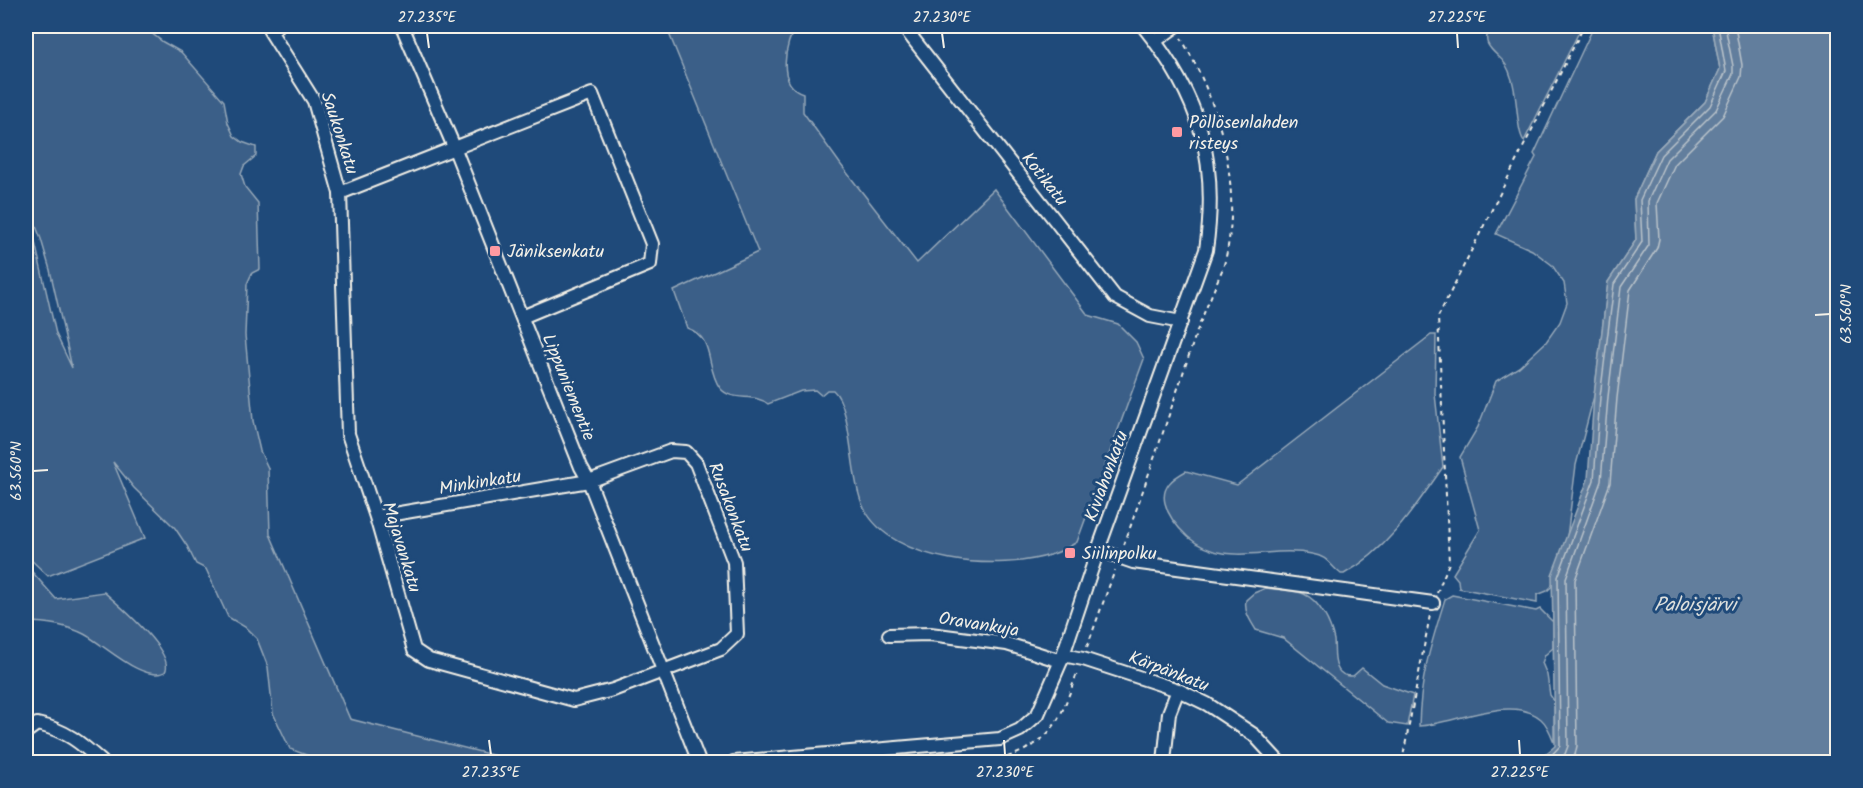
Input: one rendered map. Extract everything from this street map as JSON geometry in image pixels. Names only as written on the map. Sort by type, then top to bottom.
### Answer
[{"type":"street","name":"Saukonkatu","points":[[277,26],[270,31],[314,101],[340,193]]},
{"type":"street","name":"Lippuniementie","points":[[402,26],[454,147],[699,762]]},
{"type":"street","name":"Kotikatu","points":[[903,26],[1115,297],[1150,316],[1181,322]]},
{"type":"street","name":"Kiviahonkatu","points":[[734,762],[1000,739],[1020,730],[1038,714],[1062,658],[1098,550],[1206,250],[1210,221],[1209,164],[1202,134],[1176,70],[1143,26]]},
{"type":"street","points":[[1155,41],[1176,26]]},
{"type":"street","points":[[340,193],[592,94],[652,244],[650,264],[522,317]]},
{"type":"street","name":"Majavankatu","points":[[340,193],[348,434],[376,517],[414,650],[429,660],[574,700],[613,690],[664,672]]},
{"type":"street","name":"Rusakonkatu","points":[[589,482],[671,451],[686,452],[696,463],[734,562],[737,634],[721,649],[664,672]]},
{"type":"street","name":"Minkinkatu","points":[[376,517],[589,482]]},
{"type":"street","points":[[1098,550],[1133,562],[1433,603]]},
{"type":"street","name":"Oravankuja","points":[[889,635],[930,634],[1007,644],[1062,658]]},
{"type":"street","name":"Kärpänkatu","points":[[1062,658],[1083,658],[1178,690],[1207,704],[1254,735],[1279,762]]},
{"type":"street","points":[[1164,762],[1168,712],[1178,690]]},
{"type":"street","points":[[26,732],[38,724],[50,727],[78,740],[102,762]]},
{"type":"path","points":[[1402,762],[1433,603],[1449,563],[1438,317],[1584,26]]},
{"type":"shaded area","points":[[26,26],[142,26],[181,52],[224,101],[228,123],[234,136],[256,147],[256,156],[244,166],[241,174],[245,187],[258,203],[260,269],[252,273],[247,284],[245,335],[253,421],[260,451],[268,468],[270,534],[350,719],[520,762],[325,762],[290,749],[273,713],[268,667],[257,639],[245,627],[228,617],[206,569],[196,564],[175,528],[134,488],[113,462],[145,538],[48,576],[26,555],[26,203],[56,334],[72,368],[50,270],[26,201]]},
{"type":"shaded area","points":[[666,26],[796,26],[786,53],[785,63],[789,82],[794,89],[803,93],[803,112],[917,263],[994,189],[1088,315],[1118,324],[1136,342],[1144,359],[1077,542],[1053,554],[1005,562],[949,559],[922,552],[898,541],[878,527],[864,508],[856,480],[848,427],[839,399],[833,390],[827,390],[821,395],[815,390],[801,391],[768,404],[762,400],[725,393],[720,388],[715,380],[706,346],[696,333],[687,328],[674,291],[758,252]]},
{"type":"shaded area","points":[[1491,26],[1582,26],[1524,141],[1521,136],[1510,74],[1487,40]]},
{"type":"shaded area","points":[[1594,26],[1712,26],[1720,69],[1705,102],[1656,151],[1634,199],[1636,240],[1608,282],[1594,396],[1576,465],[1567,537],[1552,586],[1537,595],[1537,603],[1459,588],[1458,580],[1453,574],[1480,530],[1460,457],[1478,427],[1496,381],[1519,367],[1546,342],[1560,322],[1567,303],[1564,283],[1552,265],[1532,250],[1496,234],[1536,157],[1534,154]]},
{"type":"shaded area","points":[[1431,335],[1436,335],[1435,394],[1443,467],[1400,526],[1374,553],[1359,564],[1341,574],[1318,555],[1296,552],[1232,554],[1217,552],[1202,547],[1188,537],[1174,522],[1166,508],[1164,497],[1166,488],[1177,477],[1186,471],[1237,485]]},
{"type":"shaded area","points":[[26,565],[56,599],[104,592],[144,629],[154,642],[162,653],[166,664],[165,672],[156,674],[135,668],[93,639],[70,628],[48,623],[26,622]]},
{"type":"shaded area","points":[[1266,588],[1304,594],[1315,602],[1330,627],[1334,640],[1336,665],[1346,676],[1353,676],[1362,668],[1382,684],[1413,695],[1407,726],[1388,723],[1283,638],[1256,630],[1247,612],[1246,600],[1254,593]]},
{"type":"shaded area","points":[[1452,595],[1536,611],[1540,609],[1553,622],[1553,648],[1545,655],[1542,663],[1547,675],[1550,695],[1554,701],[1554,742],[1541,719],[1529,712],[1514,709],[1482,712],[1419,726],[1424,677],[1431,646],[1445,599]]},
{"type":"water","name":"Paloisjärvi","points":[[1712,26],[1837,26],[1837,762],[1536,762],[1555,746],[1552,575],[1588,479],[1594,396],[1608,282],[1636,240],[1634,199],[1656,151],[1705,102],[1720,69]]},
{"type":"place","name":"Pöllösenlahden risteys","points":[[1177,132]]},
{"type":"place","name":"Jäniksenkatu","points":[[495,251]]},
{"type":"place","name":"Siilinpolku","points":[[1070,553]]}]
